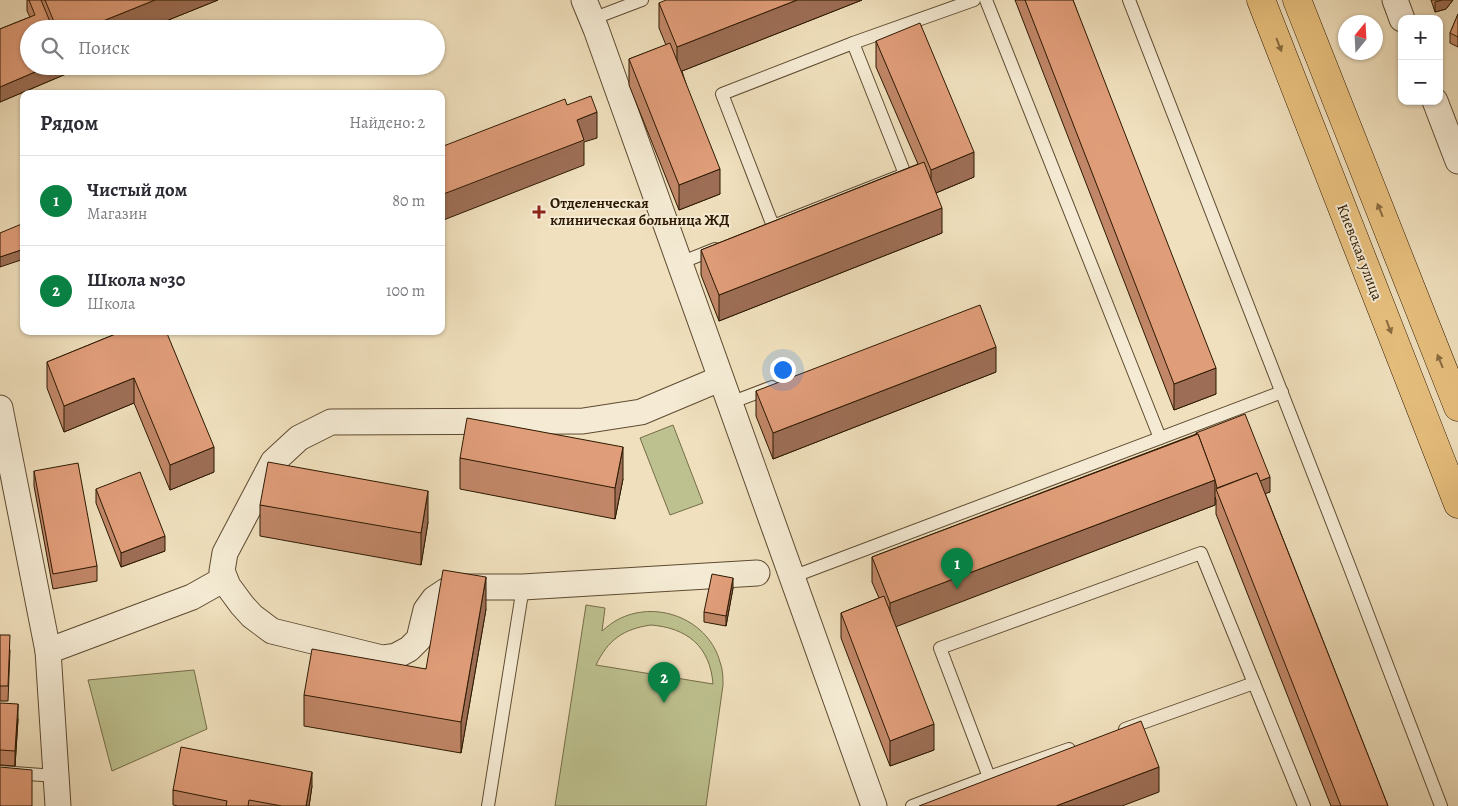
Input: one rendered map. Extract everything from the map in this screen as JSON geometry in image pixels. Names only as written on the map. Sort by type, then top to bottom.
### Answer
[{"type":"main road","name":"Киевская улица","points":[[1261,0],[1458,504]]},
{"type":"main road","points":[[1297,0],[1458,407]]},
{"type":"street","points":[[1395,0],[1401,15]]},
{"type":"street","points":[[588,10],[874,806]]},
{"type":"street","points":[[1437,105],[1458,161]]},
{"type":"street","points":[[721,379],[641,412],[583,421],[331,422],[299,438],[272,462],[225,553],[222,571],[224,579],[237,599],[252,616],[272,631],[382,658],[396,656],[409,649],[419,639],[426,610],[434,599],[446,591],[459,587],[522,587],[757,573]]},
{"type":"street","points":[[0,408],[48,651],[58,806]]},
{"type":"street","points":[[48,651],[192,597],[224,579]]},
{"type":"lane","points":[[588,10],[642,0]]},
{"type":"lane","points":[[854,43],[905,174],[769,227],[722,94],[854,43],[974,0]]},
{"type":"lane","points":[[986,0],[1160,438]]},
{"type":"lane","points":[[1129,0],[1441,806]]},
{"type":"lane","points":[[680,263],[722,246]]},
{"type":"lane","points":[[730,403],[784,382]]},
{"type":"lane","points":[[792,577],[1282,392]]},
{"type":"lane","points":[[989,778],[940,648],[1201,553],[1304,806]]},
{"type":"lane","points":[[488,806],[522,587]]},
{"type":"lane","points":[[1117,732],[1254,683]]},
{"type":"lane","points":[[912,806],[1080,745]]},
{"type":"lane","points":[[0,772],[56,776]]},
{"type":"green space","points":[[673,425],[703,503],[670,515],[640,438]]},
{"type":"green space","points":[[586,605],[605,608],[602,631],[621,618],[636,613],[651,612],[667,613],[694,625],[705,635],[714,648],[721,665],[723,677],[706,806],[555,806]],"holes":[[[651,625],[664,627],[686,635],[702,649],[711,671],[713,684],[596,665],[611,642],[624,633],[632,629]]]},
{"type":"green space","points":[[194,670],[207,729],[112,771],[88,680]]},
{"type":"building","points":[[29,0],[41,0],[49,20],[22,20],[35,15]]},
{"type":"building","points":[[45,0],[155,0],[105,20],[53,20]]},
{"type":"building","points":[[666,0],[797,0],[677,47],[659,3]]},
{"type":"building","points":[[1025,0],[1073,0],[1216,368],[1174,384]]},
{"type":"building","points":[[1458,14],[1458,37],[1450,33]]},
{"type":"building","points":[[20,21],[20,75],[28,75],[0,87],[0,29]]},
{"type":"building","points":[[920,23],[974,152],[931,170],[876,41]]},
{"type":"building","points":[[670,43],[720,169],[679,185],[629,59]]},
{"type":"building","points":[[591,96],[597,112],[577,120],[584,140],[445,193],[445,145],[565,99],[567,105]]},
{"type":"building","points":[[924,162],[942,208],[719,295],[701,250]]},
{"type":"building","points":[[20,225],[20,250],[0,257],[0,233]]},
{"type":"building","points":[[980,305],[996,347],[773,433],[756,391]]},
{"type":"building","points":[[113,335],[168,335],[214,447],[170,465],[134,378],[64,406],[47,362]]},
{"type":"building","points":[[1245,414],[1270,477],[1260,481],[1257,473],[1217,488],[1198,434],[1196,433]]},
{"type":"building","points":[[467,418],[623,447],[615,488],[460,458]]},
{"type":"building","points":[[1198,434],[1215,480],[890,603],[872,557]]},
{"type":"building","points":[[268,462],[428,491],[421,533],[260,505]]},
{"type":"building","points":[[78,463],[97,566],[53,574],[34,471]]},
{"type":"building","points":[[140,472],[165,536],[121,553],[96,489]]},
{"type":"building","points":[[1257,473],[1388,806],[1341,806],[1216,489]]},
{"type":"building","points":[[443,570],[486,577],[461,722],[304,695],[312,649],[426,669]]},
{"type":"building","points":[[712,574],[733,578],[726,616],[704,612]]},
{"type":"building","points":[[884,596],[934,724],[890,741],[841,613]]},
{"type":"building","points":[[0,635],[10,635],[8,686],[0,686]]},
{"type":"building","points":[[0,703],[18,704],[15,751],[0,750]]},
{"type":"building","points":[[1141,721],[1159,767],[1056,806],[919,806]]},
{"type":"building","points":[[181,747],[312,772],[306,806],[282,806],[249,800],[248,806],[226,806],[227,801],[173,790]]},
{"type":"building","points":[[0,767],[32,770],[32,806],[0,806]]},
{"type":"place","name":"Отделенческая клиническая больница ЖД","points":[[539,212]]},
{"type":"place","name":"Чистый дом","points":[[957,589]]},
{"type":"place","name":"Школа №30","points":[[664,703]]}]
